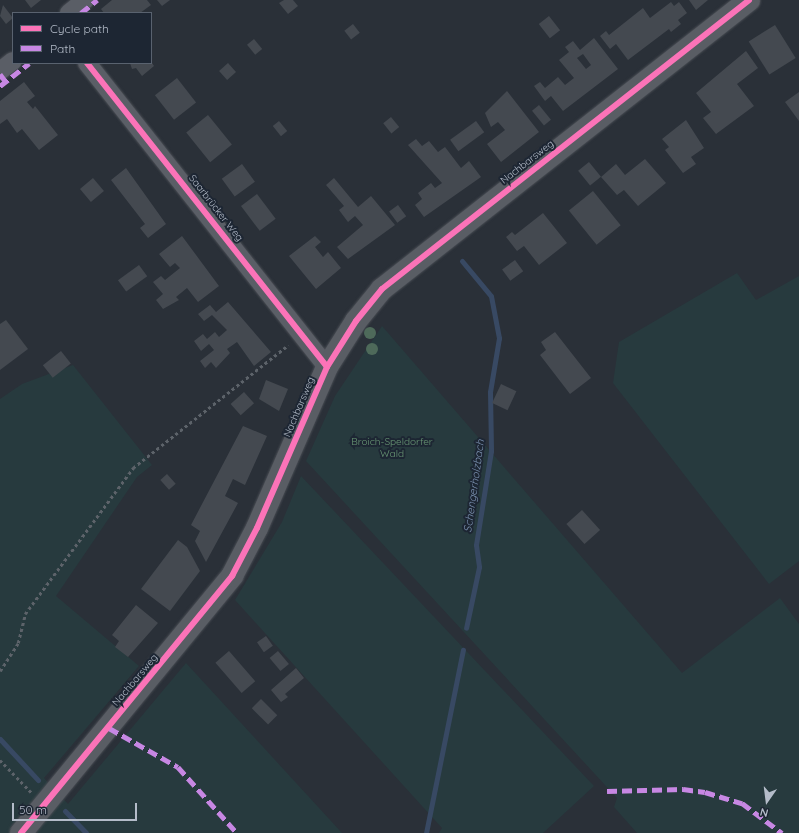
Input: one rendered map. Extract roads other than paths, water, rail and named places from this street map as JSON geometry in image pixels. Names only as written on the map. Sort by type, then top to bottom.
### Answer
[{"type":"street","points":[[70,12],[85,0]]},
{"type":"street","name":"Nachbarsweg","points":[[21,833],[232,576],[257,528],[327,368],[356,321],[382,289],[750,0]]},
{"type":"street","points":[[0,71],[12,61]]},
{"type":"street","name":"Saarbrücker Weg","points":[[88,64],[327,368]]},
{"type":"waterway","name":"Schengerholzbach","points":[[462,261],[491,296],[499,338],[490,392],[491,451],[476,545],[479,567],[466,628]]},
{"type":"waterway","name":"Schengerholzbach","points":[[426,833],[463,650]]},
{"type":"waterway","points":[[0,739],[38,780]]},
{"type":"waterway","points":[[65,811],[86,833]]},
{"type":"park label","name":"Broich-Speldorfer Wald","points":[[392,446]]}]
